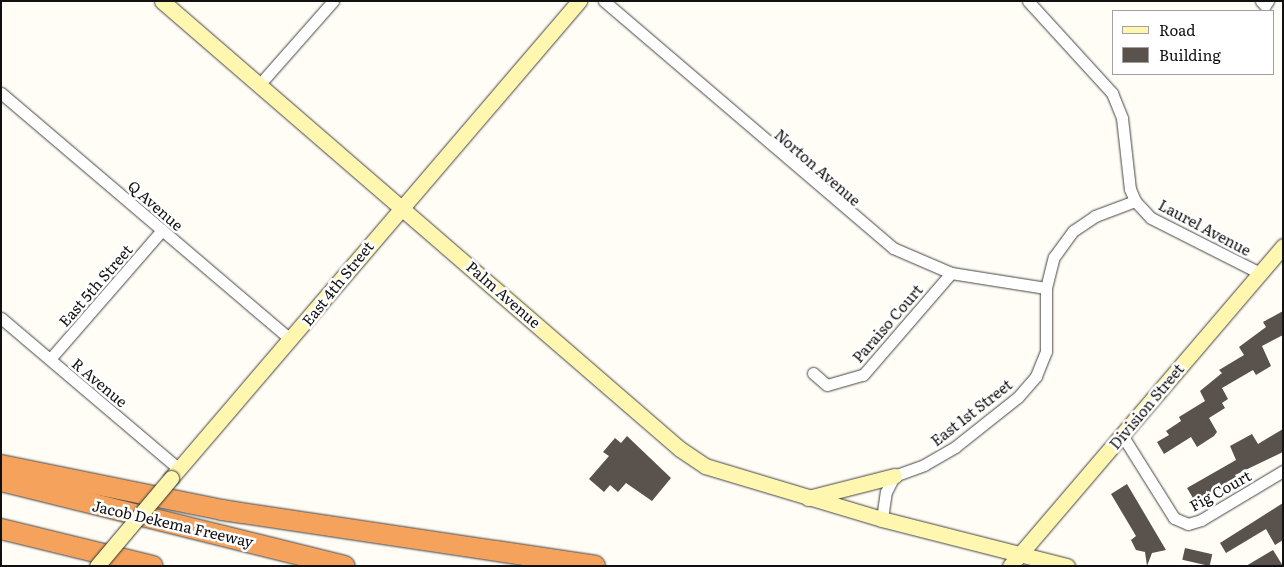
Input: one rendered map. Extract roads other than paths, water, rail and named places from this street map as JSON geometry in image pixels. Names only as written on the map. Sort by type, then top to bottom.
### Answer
[{"type":"highway","points":[[1,465],[222,510],[595,566]]},
{"type":"highway","name":"Jacob Dekema Freeway","points":[[1,481],[345,566]]},
{"type":"highway","points":[[1,529],[153,566]]},
{"type":"street","name":"Palm Avenue","points":[[162,1],[403,205],[680,449],[720,472],[1015,560],[1067,566]]},
{"type":"street","points":[[259,85],[332,1]]},
{"type":"street","name":"East 4th Street","points":[[97,566],[291,340],[308,314],[579,1]]},
{"type":"street","name":"Norton Avenue","points":[[604,1],[872,234],[928,266],[951,272],[1046,288]]},
{"type":"street","name":"Laurel Avenue","points":[[1028,1],[1112,93],[1122,118],[1130,189],[1135,201],[1151,218],[1260,273]]},
{"type":"street","name":"Q Avenue","points":[[1,94],[291,340]]},
{"type":"street","name":"East 1st Street","points":[[894,476],[924,465],[955,446],[1018,397],[1036,376],[1046,351],[1046,288],[1054,257],[1073,231],[1095,216],[1135,201]]},
{"type":"street","name":"East 5th Street","points":[[50,359],[162,230]]},
{"type":"street","name":"Division Street","points":[[1015,560],[1283,246]]},
{"type":"street","name":"Paraiso Court","points":[[813,373],[827,385],[863,375],[951,272]]},
{"type":"street","name":"R Avenue","points":[[1,318],[50,359],[175,473]]},
{"type":"street","name":"Fig Court","points":[[1122,435],[1172,514],[1188,524],[1201,520],[1283,472]]},
{"type":"street","points":[[807,498],[894,476]]},
{"type":"street","points":[[882,519],[886,492],[894,476]]}]
